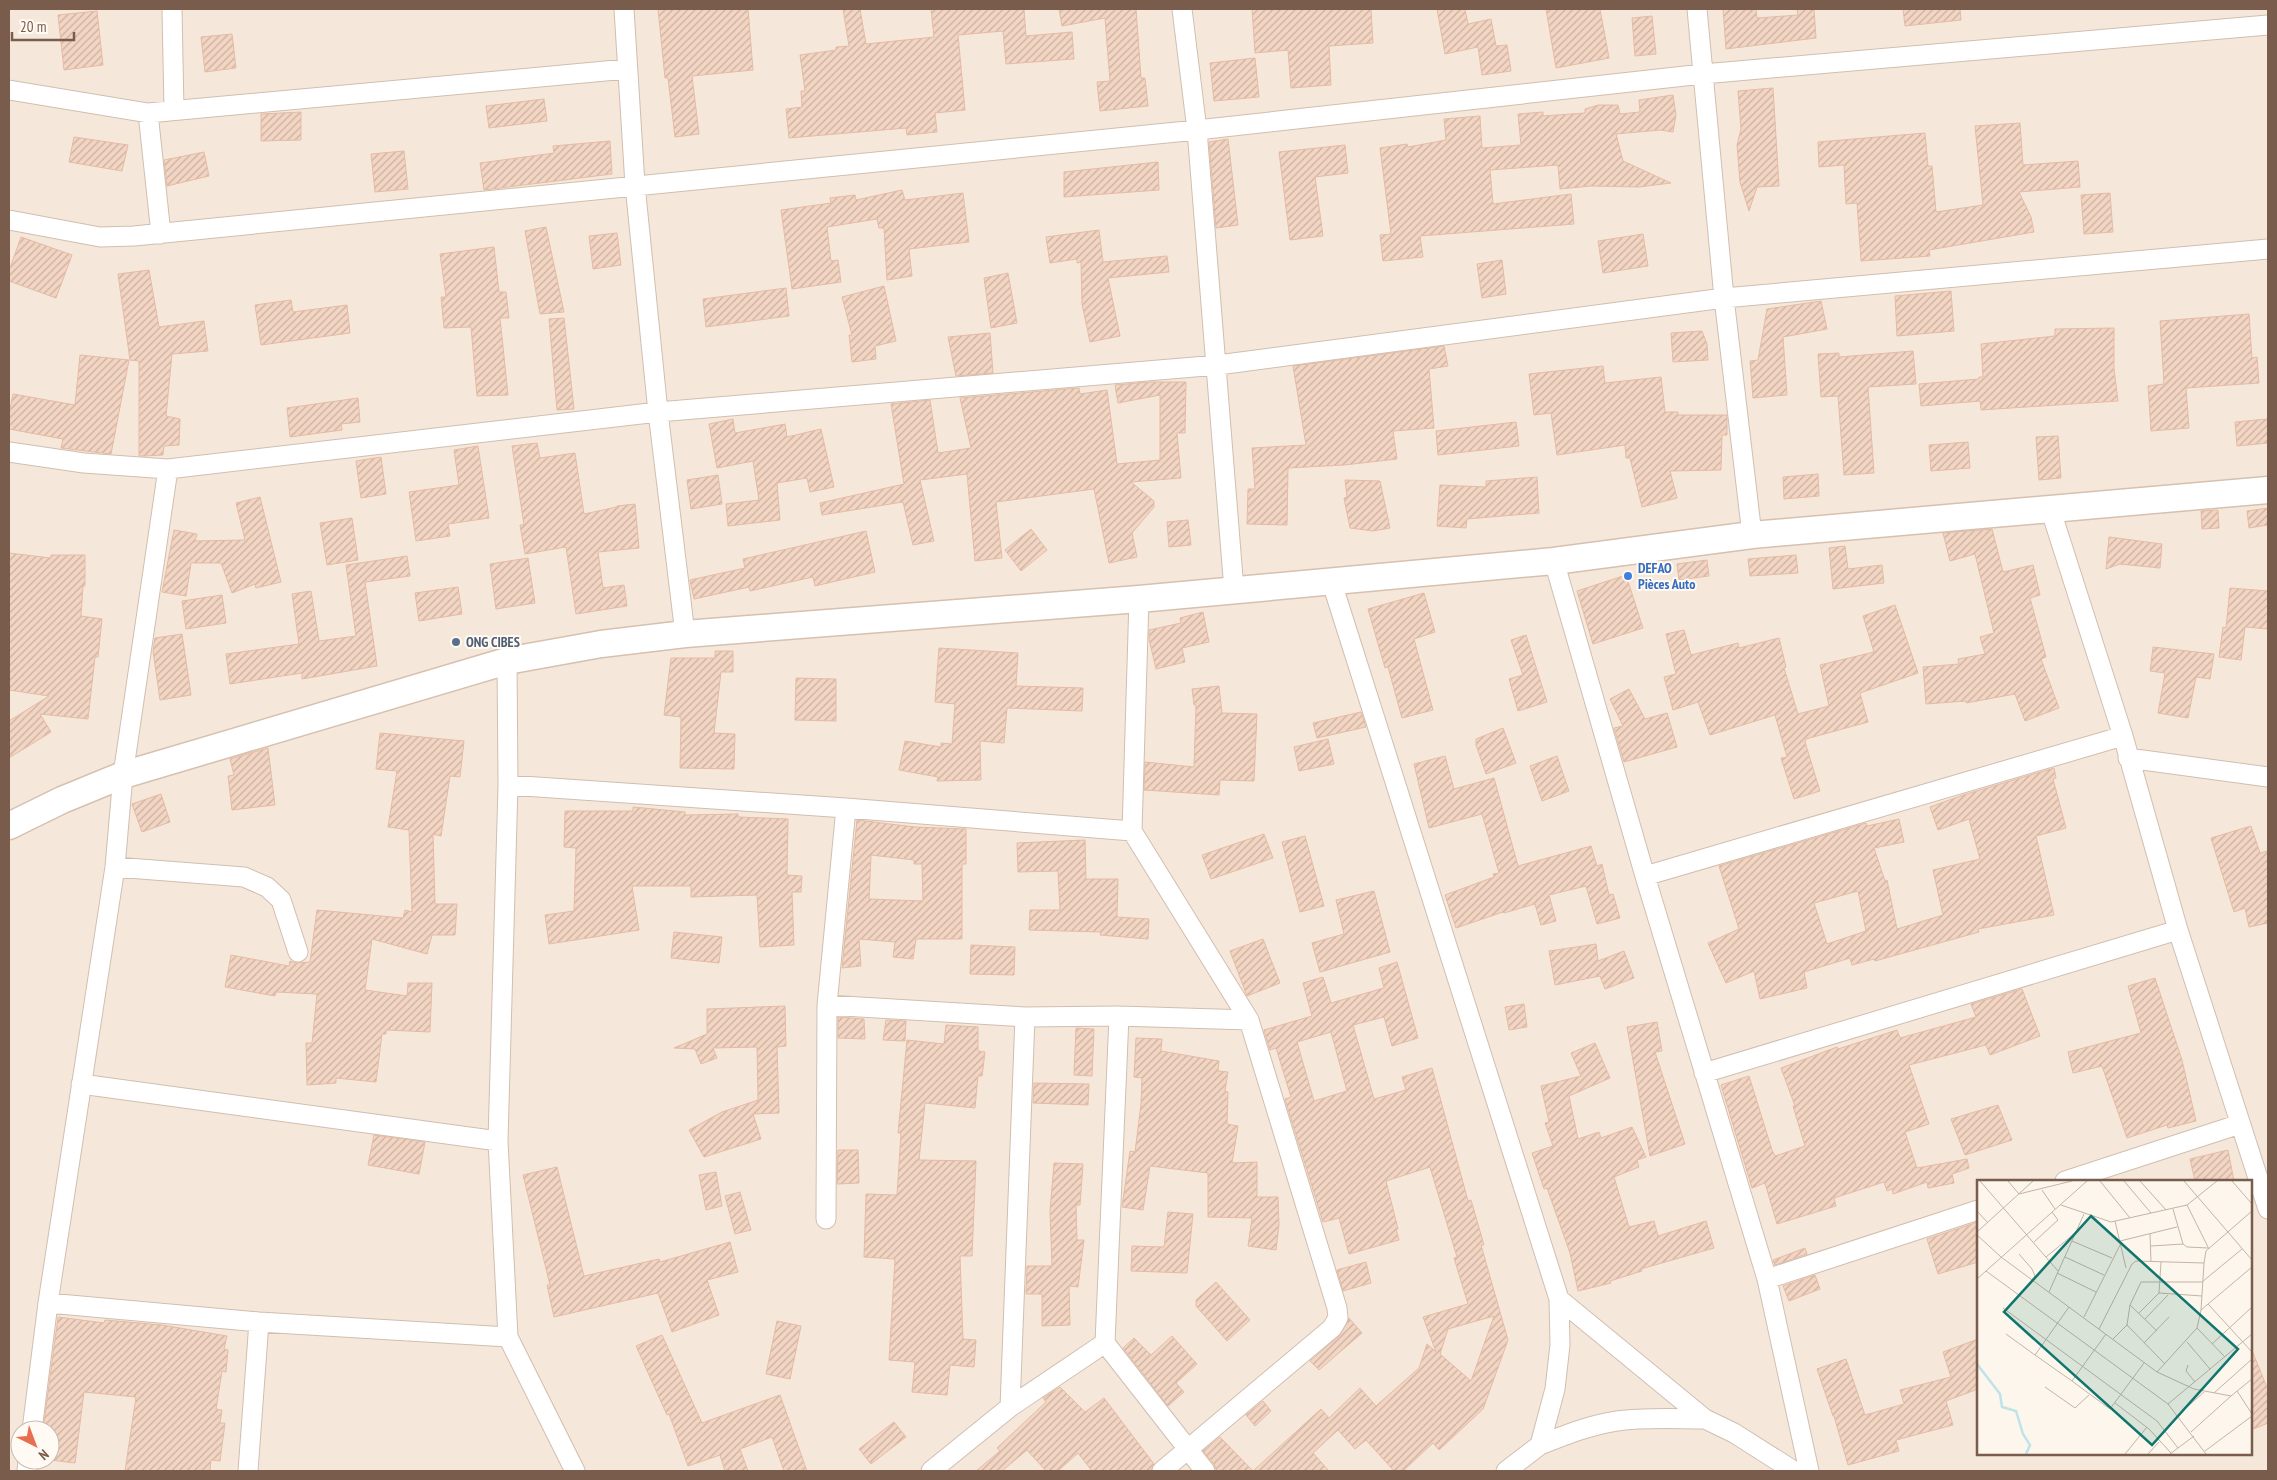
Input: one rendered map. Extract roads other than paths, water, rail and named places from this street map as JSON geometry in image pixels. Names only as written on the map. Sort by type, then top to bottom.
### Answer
[{"type":"street","points":[[172,9],[174,110]]},
{"type":"street","points":[[624,9],[635,186],[658,412],[684,634]]},
{"type":"street","points":[[1182,9],[1197,130],[1218,365],[1234,590]]},
{"type":"street","points":[[1697,9],[1724,298],[1752,535]]},
{"type":"street","points":[[9,220],[100,237],[161,234],[1197,130],[1703,74],[2268,25]]},
{"type":"street","points":[[9,90],[148,113],[627,68]]},
{"type":"street","points":[[148,113],[161,234]]},
{"type":"street","points":[[9,452],[84,463],[168,470],[658,412],[1218,365],[1724,298],[2268,249]]},
{"type":"street","points":[[33,1420],[48,1303],[115,867],[123,775],[168,470]]},
{"type":"street","points":[[9,826],[62,800],[123,775],[507,661],[600,644],[684,634],[1139,599],[1554,561],[1752,535],[2268,490]]},
{"type":"street","points":[[2050,508],[2122,736],[2178,930],[2268,1209]]},
{"type":"street","points":[[1554,561],[1645,876],[1767,1279],[1809,1471]]},
{"type":"street","points":[[1331,580],[1559,1299],[1560,1345],[1555,1389],[1540,1445]]},
{"type":"street","points":[[1139,599],[1132,831],[1248,1020],[1334,1298],[1338,1318],[1332,1328],[1162,1471]]},
{"type":"street","points":[[507,661],[508,785],[498,1141],[508,1337],[575,1471]]},
{"type":"street","points":[[1645,876],[2122,736]]},
{"type":"street","points":[[2128,758],[2268,777]]},
{"type":"street","points":[[508,785],[846,808],[1132,831]]},
{"type":"street","points":[[826,1219],[827,1005],[846,808]]},
{"type":"street","points":[[115,867],[244,877],[268,887],[281,900],[298,952]]},
{"type":"street","points":[[1704,1073],[2178,930]]},
{"type":"street","points":[[827,1005],[1025,1018],[1120,1016],[1248,1020]]},
{"type":"street","points":[[1120,1016],[1105,1343],[1205,1471]]},
{"type":"street","points":[[1010,1407],[1025,1018]]},
{"type":"street","points":[[81,1084],[498,1141]]},
{"type":"street","points":[[2069,1180],[2240,1124]]},
{"type":"street","points":[[1767,1279],[1977,1210]]},
{"type":"street","points":[[1559,1299],[1706,1419],[1734,1433],[1794,1471]]},
{"type":"street","points":[[48,1303],[259,1322],[508,1337]]},
{"type":"street","points":[[248,1471],[259,1322]]},
{"type":"street","points":[[931,1471],[1010,1407],[1105,1343]]},
{"type":"street","points":[[1506,1471],[1540,1445],[1576,1431],[1617,1422],[1661,1418],[1706,1419]]},
{"type":"place","name":"DEFAO Pièces Auto","points":[[1628,576]]},
{"type":"place","name":"ONG CIBES","points":[[456,642]]}]
